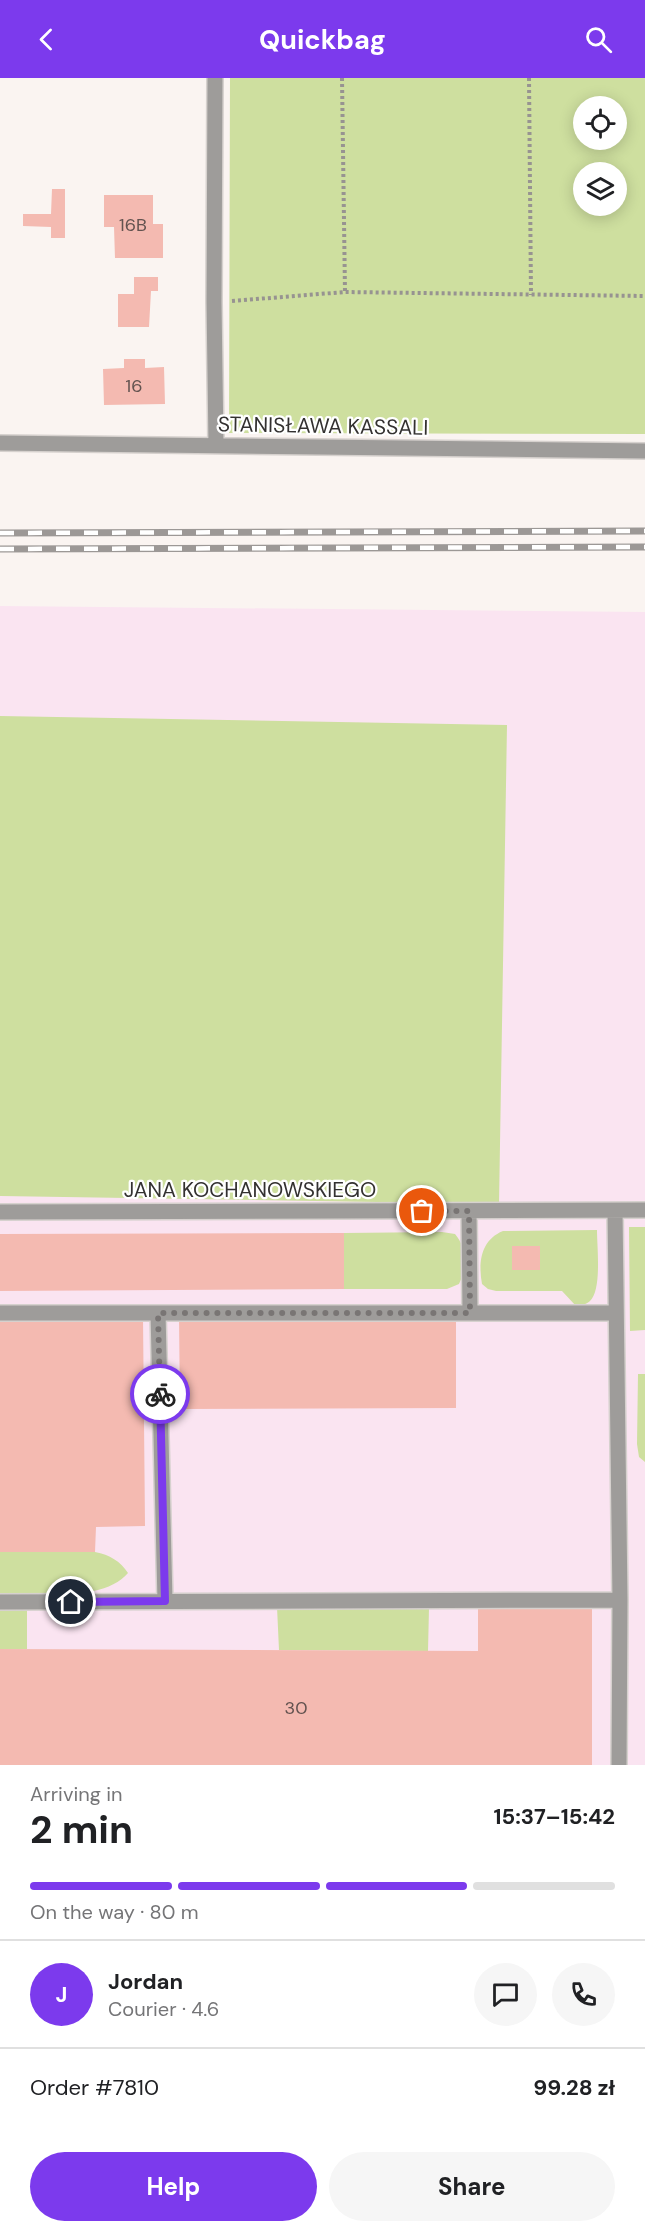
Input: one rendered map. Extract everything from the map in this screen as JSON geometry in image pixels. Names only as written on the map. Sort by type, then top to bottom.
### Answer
[{"type":"street","points":[[215,78],[216,445]]},
{"type":"street","name":"STANISŁAWA KASSALI","points":[[0,443],[645,451]]},
{"type":"street","name":"JANA KOCHANOWSKIEGO","points":[[0,1212],[645,1210]]},
{"type":"street","points":[[469,1211],[470,1313]]},
{"type":"street","points":[[615,1211],[620,1600],[619,1765]]},
{"type":"street","points":[[0,1313],[616,1313]]},
{"type":"street","points":[[158,1313],[165,1601]]},
{"type":"street","points":[[0,1602],[620,1600]]},
{"type":"path","points":[[342,78],[345,291]]},
{"type":"path","points":[[529,78],[531,295]]},
{"type":"path","points":[[214,302],[345,291],[645,296]]},
{"type":"shaded area","points":[[0,606],[645,612],[645,1765],[0,1765]]},
{"type":"green space","points":[[230,78],[645,78],[645,434],[229,433]]},
{"type":"green space","points":[[0,716],[507,725],[499,1204],[0,1196]]},
{"type":"green space","points":[[629,1227],[645,1227],[645,1330],[630,1331]]},
{"type":"green space","points":[[597,1230],[596,1288],[594,1295],[587,1303],[576,1306],[562,1291],[496,1291],[482,1284],[480,1268],[483,1253],[490,1240],[503,1231]]},
{"type":"green space","points":[[442,1232],[455,1234],[462,1245],[464,1265],[459,1284],[447,1289],[344,1289],[344,1233]]},
{"type":"green space","points":[[638,1374],[645,1374],[645,1462],[639,1457],[637,1444]]},
{"type":"green space","points":[[0,1552],[95,1552],[114,1559],[128,1573],[103,1589],[86,1592],[50,1595],[0,1594]]},
{"type":"green space","points":[[277,1607],[429,1608],[428,1651],[279,1650]]},
{"type":"green space","points":[[0,1609],[27,1609],[27,1649],[0,1649]]},
{"type":"building","points":[[52,189],[65,189],[65,238],[51,238],[51,227],[23,226],[23,214],[51,214]]},
{"type":"building","points":[[104,195],[153,195],[153,224],[163,224],[163,258],[115,258],[114,227],[104,227]]},
{"type":"building","points":[[134,277],[158,277],[158,291],[151,291],[149,327],[118,327],[118,294],[134,294]]},
{"type":"building","points":[[124,359],[145,359],[145,368],[164,367],[165,404],[104,405],[103,369],[124,368]]},
{"type":"building","points":[[344,1233],[344,1289],[0,1291],[0,1234]]},
{"type":"building","points":[[512,1246],[540,1246],[540,1270],[512,1270]]},
{"type":"building","points":[[143,1317],[145,1526],[96,1527],[95,1552],[0,1552],[0,1318]]},
{"type":"building","points":[[179,1317],[456,1318],[456,1408],[180,1409]]},
{"type":"building","points":[[478,1606],[592,1606],[592,1765],[0,1765],[0,1649],[478,1651]]},
{"type":"railway","points":[[0,533],[645,531]]},
{"type":"railway","points":[[0,549],[645,547]]},
{"type":"way so far","points":[[160,1394],[158,1313],[470,1313],[469,1211],[422,1211]]},
{"type":"route","points":[[71,1602],[165,1601],[160,1394]]}]
